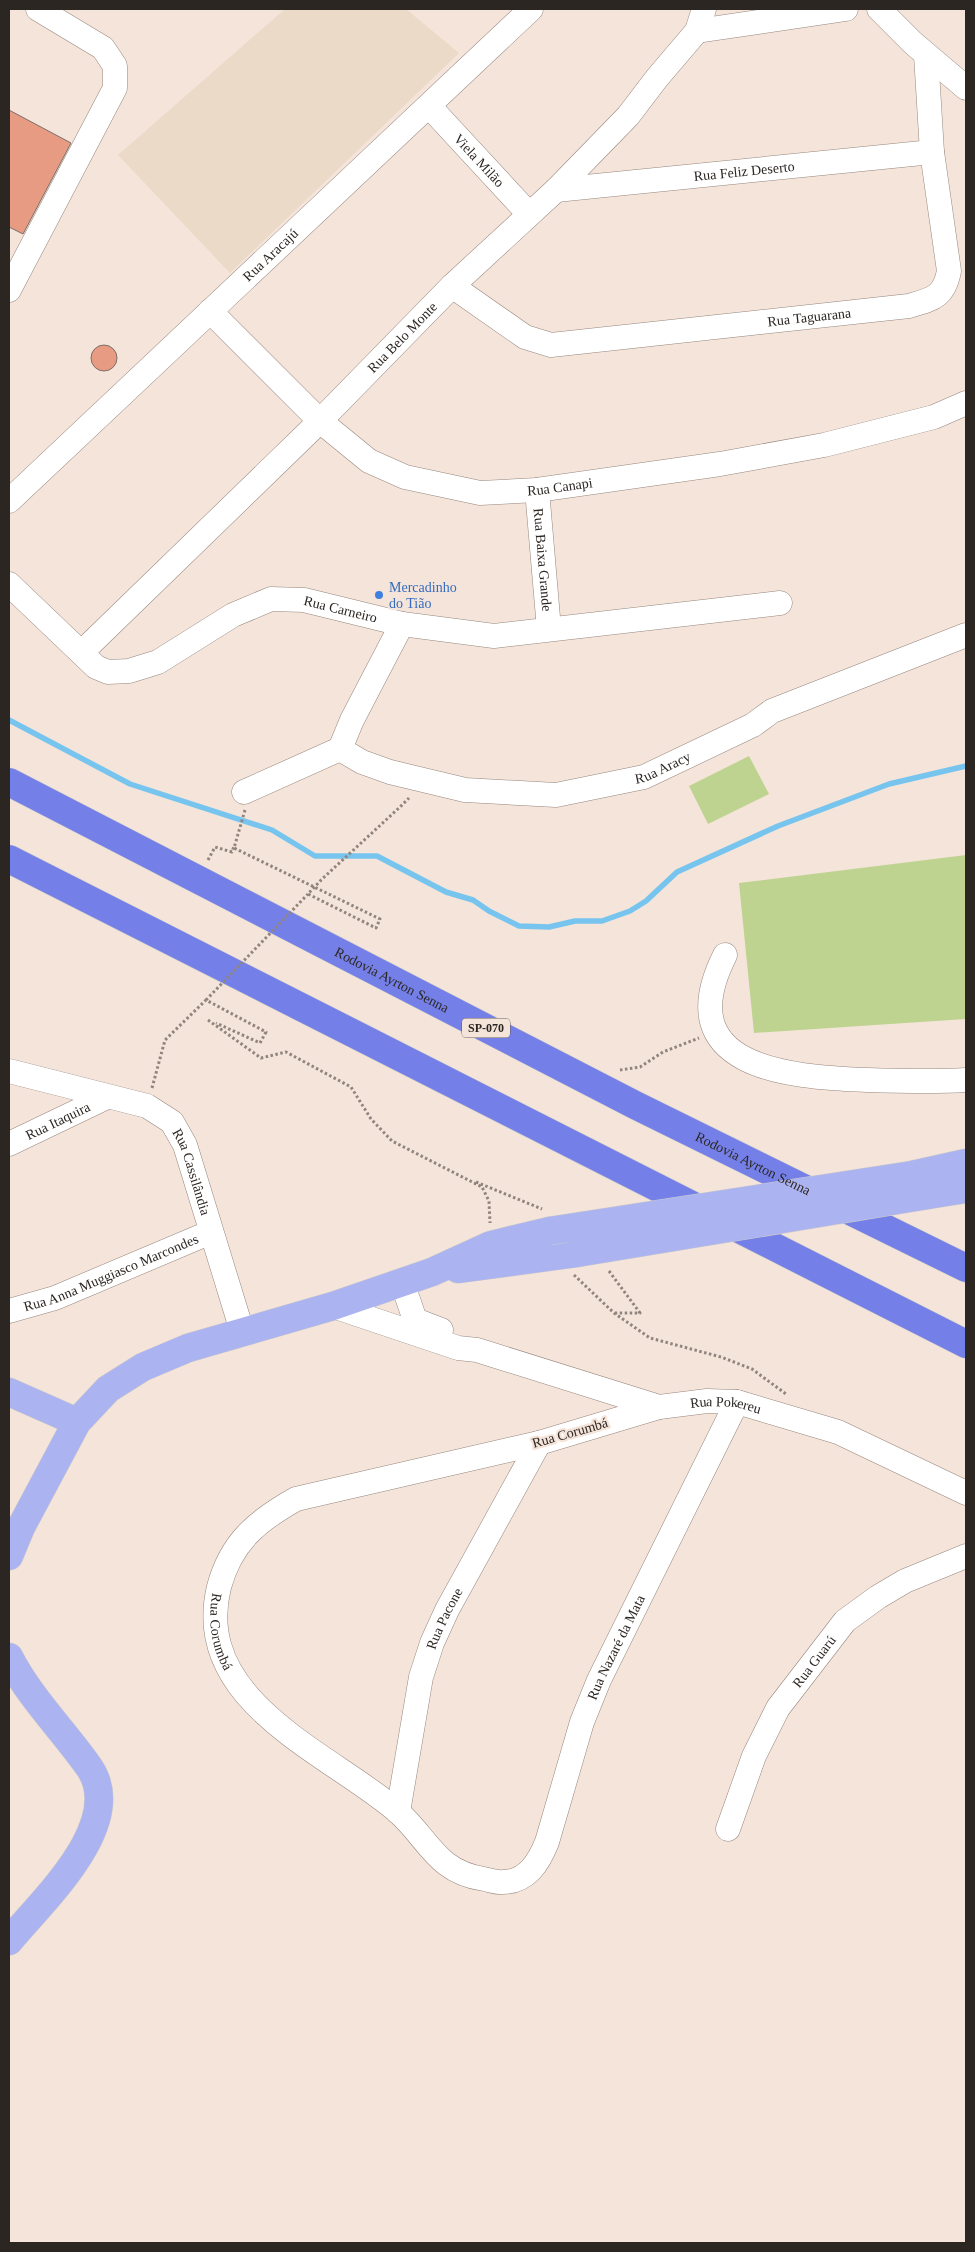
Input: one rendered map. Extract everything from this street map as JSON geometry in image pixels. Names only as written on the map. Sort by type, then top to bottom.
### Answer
[{"type":"highway","name":"Rodovia Ayrton Senna","points":[[9,782],[627,1100],[966,1268]]},
{"type":"highway","points":[[9,859],[966,1344]]},
{"type":"main road","points":[[9,1556],[21,1527],[77,1422],[108,1389],[143,1367],[188,1348],[333,1306],[432,1272],[556,1238],[966,1164]]},
{"type":"main road","points":[[432,1272],[491,1245],[928,1196],[966,1189]]},
{"type":"main road","points":[[9,1392],[77,1422]]},
{"type":"main road","points":[[9,1657],[21,1680],[91,1769],[100,1795],[95,1825],[79,1857],[9,1940]]},
{"type":"street","points":[[9,290],[114,88],[115,66],[103,48],[38,9]]},
{"type":"street","name":"Rua Aracajú","points":[[9,502],[531,9]]},
{"type":"street","name":"Rua Belo Monte","points":[[82,652],[320,421],[452,286],[556,190],[628,116],[656,78],[697,31],[704,9]]},
{"type":"street","points":[[697,31],[846,9]]},
{"type":"street","points":[[878,9],[926,55],[966,88]]},
{"type":"street","name":"Rua Taguarana","points":[[452,286],[526,337],[551,345],[909,306],[933,299],[946,287],[949,271],[932,152],[926,55]]},
{"type":"street","name":"Viela Milão","points":[[429,106],[529,214]]},
{"type":"street","name":"Rua Feliz Deserto","points":[[556,190],[932,152]]},
{"type":"street","name":"Rua Canapi","points":[[210,311],[320,421],[369,461],[405,477],[480,493],[537,490],[720,464],[824,445],[934,417],[966,403]]},
{"type":"street","name":"Rua Baixa Grande","points":[[537,490],[549,629]]},
{"type":"street","name":"Rua Carneiro","points":[[9,584],[96,667],[108,672],[129,671],[158,662],[233,615],[271,599],[304,600],[402,624],[494,636],[647,620],[780,603]]},
{"type":"street","points":[[245,800],[340,749],[352,720],[402,624]]},
{"type":"street","name":"Rua Aracy","points":[[340,749],[362,762],[390,772],[465,790],[556,795],[644,777],[753,725],[772,711],[966,635]]},
{"type":"street","points":[[726,955],[711,992],[710,1012],[716,1031],[731,1050],[755,1064],[783,1073],[822,1078],[966,1080]]},
{"type":"street","name":"Rua Cassilândia","points":[[9,1071],[146,1106],[167,1117],[179,1131],[185,1145],[242,1331]]},
{"type":"street","name":"Rua Itaquira","points":[[9,1144],[107,1097]]},
{"type":"street","name":"Rua Anna Muggiasco Marcondes","points":[[9,1311],[82,1288],[211,1232]]},
{"type":"street","name":"Rua Pokereu","points":[[402,1282],[415,1320],[461,1337],[477,1350]]},
{"type":"street","name":"Rua Pokereu","points":[[333,1306],[458,1348],[477,1350],[659,1407],[707,1401],[737,1402],[838,1432],[966,1493]]},
{"type":"street","name":"Rua Nazaré da Mata","points":[[502,1882],[519,1879],[531,1871],[540,1859],[547,1842],[582,1722],[599,1680],[737,1402]]},
{"type":"street","name":"Rua Corumbá","points":[[502,1882],[459,1873],[445,1864],[398,1812],[308,1748],[256,1707],[228,1670],[216,1636],[216,1599],[224,1568],[240,1542],[265,1517],[296,1499],[539,1443],[659,1407]]},
{"type":"street","name":"Rua Pacone","points":[[398,1812],[421,1677],[432,1643],[447,1610],[539,1443]]},
{"type":"street","name":"Rua Guarú","points":[[728,1829],[754,1756],[778,1708],[845,1621],[878,1597],[905,1581],[966,1556]]},
{"type":"path","points":[[207,862],[215,847],[232,852],[245,800]]},
{"type":"path","points":[[146,1106],[165,1040],[315,886],[400,807]]},
{"type":"path","points":[[234,847],[380,919],[376,928],[308,894]]},
{"type":"path","points":[[206,1000],[266,1032],[260,1043],[208,1020],[261,1058],[286,1052],[344,1081],[362,1100],[371,1119],[392,1141],[482,1187],[489,1201],[491,1245]]},
{"type":"path","points":[[620,1070],[640,1067],[663,1052],[716,1031]]},
{"type":"path","points":[[469,1179],[556,1238],[614,1313],[650,1338],[721,1357],[752,1370],[791,1398]]},
{"type":"path","points":[[609,1270],[640,1313],[614,1313]]},
{"type":"shaded area","points":[[285,9],[406,9],[459,53],[230,273],[118,155]]},
{"type":"green space","points":[[749,756],[769,794],[708,824],[689,786]]},
{"type":"green space","points":[[966,855],[966,1019],[754,1033],[739,883]]},
{"type":"building","points":[[9,110],[71,143],[23,234],[9,227]]},
{"type":"building","points":[[104,345],[113,349],[117,358],[113,367],[104,371],[95,367],[91,358],[95,349]]},
{"type":"waterway","points":[[9,720],[130,784],[272,830],[315,856],[377,856],[446,892],[473,900],[489,911],[519,926],[549,927],[575,921],[602,921],[630,911],[646,901],[677,872],[778,826],[889,784],[966,766]]},
{"type":"place","name":"Mercadinho do Tião","points":[[379,595]]}]
